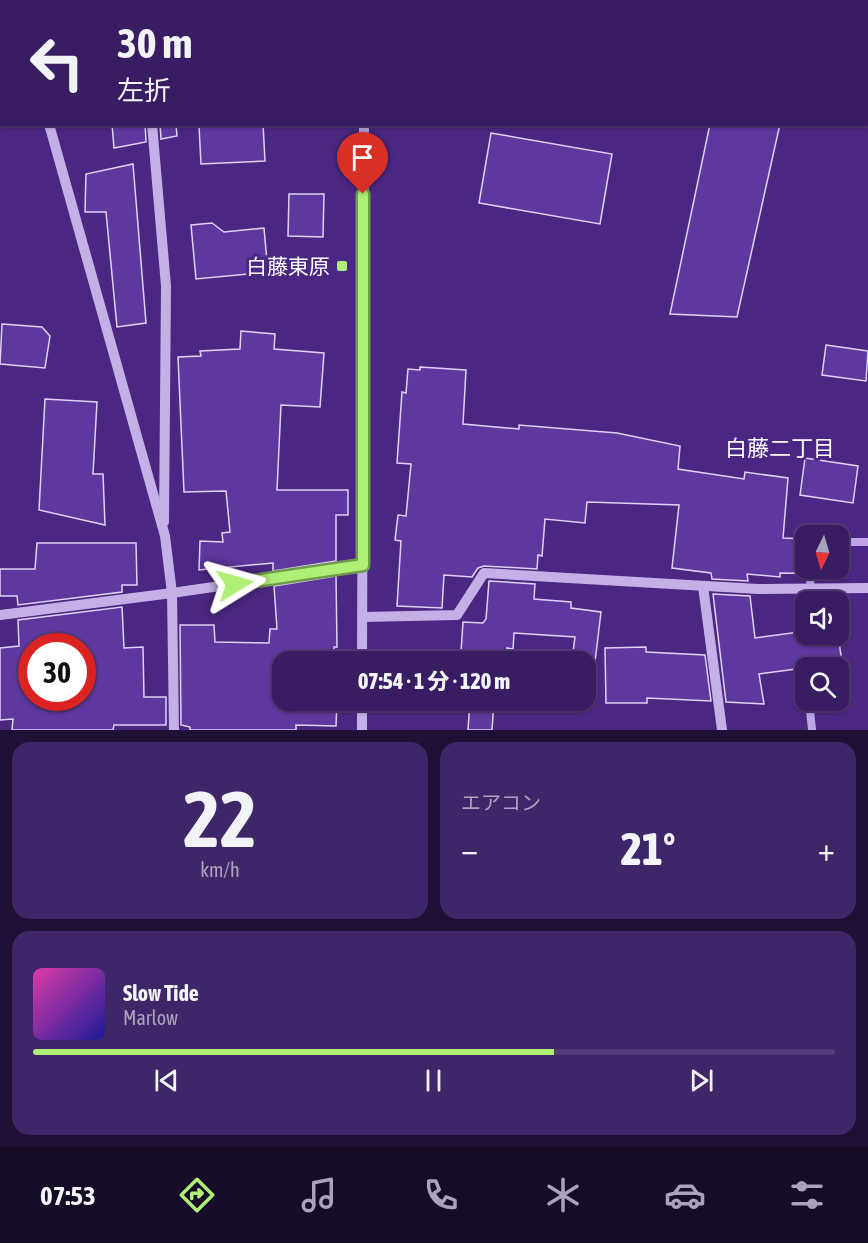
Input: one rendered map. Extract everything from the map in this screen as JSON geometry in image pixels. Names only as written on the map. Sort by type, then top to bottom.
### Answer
[{"type":"street","points":[[50,126],[164,531]]},
{"type":"street","points":[[152,126],[166,286],[164,531],[171,593],[174,730]]},
{"type":"street","points":[[362,651],[363,126]]},
{"type":"street","points":[[0,615],[363,565]]},
{"type":"street","points":[[363,617],[457,615],[484,573],[758,589],[868,588]]},
{"type":"street","points":[[703,586],[722,730]]},
{"type":"street","points":[[362,711],[362,730]]},
{"type":"building","points":[[112,126],[145,126],[146,142],[114,148]]},
{"type":"building","points":[[160,126],[176,126],[177,136],[161,139]]},
{"type":"building","points":[[199,126],[263,126],[265,161],[201,164]]},
{"type":"building","points":[[710,126],[780,126],[737,317],[670,314]]},
{"type":"building","points":[[491,133],[612,154],[600,224],[479,203]]},
{"type":"building","points":[[133,164],[146,323],[117,327],[106,212],[85,212],[86,174]]},
{"type":"building","points":[[289,194],[324,194],[323,237],[288,236]]},
{"type":"building","points":[[212,223],[224,232],[264,228],[268,272],[196,279],[191,225]]},
{"type":"building","points":[[2,324],[42,327],[50,336],[45,368],[0,364]]},
{"type":"building","points":[[241,331],[275,334],[274,349],[324,353],[320,407],[281,405],[277,490],[348,490],[348,515],[336,515],[336,561],[273,571],[273,563],[199,570],[200,541],[223,542],[222,533],[230,532],[226,491],[184,492],[178,357],[201,356],[200,351],[240,349]]},
{"type":"building","points":[[826,345],[868,351],[866,381],[822,375]]},
{"type":"building","points":[[420,367],[466,370],[463,424],[519,429],[519,425],[617,433],[680,446],[678,469],[744,479],[745,472],[788,478],[783,538],[795,539],[795,573],[780,573],[780,577],[747,574],[748,581],[712,579],[711,573],[672,568],[679,505],[587,502],[585,523],[545,519],[542,556],[538,555],[537,569],[484,566],[478,568],[472,577],[444,575],[442,608],[397,606],[401,541],[395,540],[398,515],[406,516],[411,464],[397,463],[402,392],[406,393],[408,369],[420,370]]},
{"type":"building","points":[[45,399],[97,402],[93,474],[103,474],[105,525],[39,510]]},
{"type":"building","points":[[805,458],[858,466],[853,503],[800,495]]},
{"type":"building","points":[[37,543],[136,543],[137,585],[122,585],[122,592],[18,605],[17,596],[0,596],[0,569],[35,569]]},
{"type":"building","points":[[336,576],[337,647],[334,647],[334,651],[272,651],[272,711],[337,711],[336,726],[296,725],[296,730],[190,730],[190,727],[181,725],[180,625],[214,625],[215,642],[269,643],[270,629],[277,629],[274,586]]},
{"type":"building","points":[[489,581],[535,584],[534,599],[571,602],[571,608],[601,612],[596,654],[596,651],[573,651],[575,637],[514,633],[513,649],[461,651],[463,622],[483,623],[486,619]]},
{"type":"building","points":[[713,594],[750,596],[755,638],[795,633],[795,645],[840,645],[841,657],[795,657],[795,669],[759,674],[764,704],[726,702]]},
{"type":"building","points":[[122,607],[124,648],[143,647],[144,697],[166,697],[166,725],[114,725],[113,730],[12,730],[13,719],[0,720],[0,648],[18,646],[18,711],[96,711],[96,633],[18,633],[18,620]]},
{"type":"building","points":[[646,647],[646,652],[705,655],[711,701],[647,698],[647,703],[606,703],[605,648]]},
{"type":"building","points":[[469,711],[493,711],[492,730],[468,730]]},
{"type":"waterway","points":[[849,542],[868,542]]},
{"type":"waterway","points":[[810,579],[810,591]]},
{"type":"waterway","points":[[810,711],[812,730]]},
{"type":"place","name":"白藤東原","points":[[342,266]]},
{"type":"district","name":"白藤二丁目","points":[[780,448]]},
{"type":"route","points":[[235,584],[363,565],[363,194]]}]
